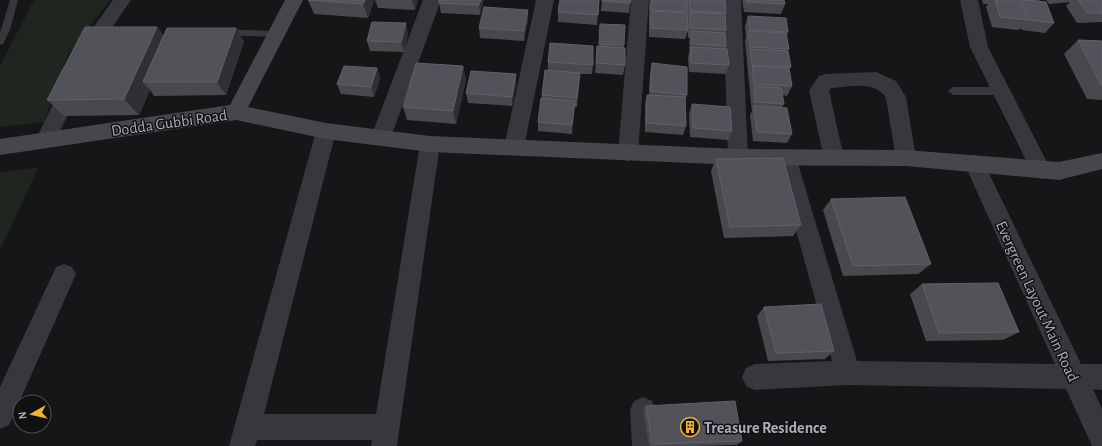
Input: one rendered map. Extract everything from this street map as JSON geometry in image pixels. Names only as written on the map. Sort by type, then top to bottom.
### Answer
[{"type":"street","points":[[46,139],[94,40],[122,0]]},
{"type":"street","name":"Dodda Gubbi Road","points":[[0,146],[236,112],[294,0]]},
{"type":"street","points":[[380,137],[432,0]]},
{"type":"street","points":[[514,147],[545,0]]},
{"type":"street","points":[[628,153],[640,0]]},
{"type":"street","points":[[732,0],[738,157]]},
{"type":"street","points":[[969,0],[979,47],[1041,170]]},
{"type":"street","points":[[834,158],[819,90],[821,86],[826,81],[876,79],[889,86],[896,98],[906,158]]},
{"type":"street","points":[[236,112],[326,131],[430,144],[738,157],[906,158],[1059,171],[1102,161]]},
{"type":"street","points":[[326,131],[245,437],[385,437],[430,144]]},
{"type":"street","points":[[786,157],[848,373]]},
{"type":"street","name":"Evergreen Layout Main Road","points":[[974,163],[1102,438]]},
{"type":"street","points":[[0,416],[64,274]]},
{"type":"street","points":[[755,377],[848,373],[1102,376]]},
{"type":"street","points":[[644,410],[645,446]]},
{"type":"lane","points":[[0,42],[6,30],[14,0]]},
{"type":"lane","points":[[210,32],[277,34]]},
{"type":"lane","points":[[953,91],[1001,91]]},
{"type":"shaded area","points":[[34,0],[110,0],[67,56],[44,122],[0,127],[0,66]]},
{"type":"shaded area","points":[[38,168],[0,250],[0,172]]},
{"type":"building","points":[[308,0],[365,0],[363,4]]},
{"type":"building","points":[[439,0],[481,0],[479,5],[439,3]]},
{"type":"building","points":[[560,0],[599,0],[598,15],[558,12]]},
{"type":"building","points":[[602,0],[631,0],[630,3]]},
{"type":"building","points":[[651,0],[687,0],[687,12],[651,10]]},
{"type":"building","points":[[689,0],[725,0],[726,13],[690,11]]},
{"type":"building","points":[[747,0],[784,0],[785,4],[747,2]]},
{"type":"building","points":[[995,0],[1021,0],[1028,20],[1000,17]]},
{"type":"building","points":[[1023,0],[1046,2],[1054,23],[1030,20]]},
{"type":"building","points":[[1078,0],[1102,0],[1102,13],[1087,13]]},
{"type":"building","points":[[484,7],[528,10],[524,31],[479,28]]},
{"type":"building","points":[[651,11],[687,13],[688,30],[651,28]]},
{"type":"building","points":[[690,12],[725,14],[726,30],[690,28]]},
{"type":"building","points":[[748,16],[786,18],[788,32],[750,30]]},
{"type":"building","points":[[372,22],[406,23],[401,42],[367,41]]},
{"type":"building","points":[[600,24],[625,25],[624,45],[599,44]]},
{"type":"building","points":[[85,27],[157,27],[124,99],[47,100]]},
{"type":"building","points":[[167,28],[236,28],[217,82],[143,82]]},
{"type":"building","points":[[691,31],[725,33],[726,46],[692,44]]},
{"type":"building","points":[[748,31],[786,33],[789,49],[750,47]]},
{"type":"building","points":[[1078,40],[1102,41],[1102,86]]},
{"type":"building","points":[[550,43],[593,46],[593,65],[548,62]]},
{"type":"building","points":[[597,46],[625,48],[625,65],[596,63]]},
{"type":"building","points":[[690,47],[727,49],[729,65],[691,63]]},
{"type":"building","points":[[750,49],[788,51],[791,67],[752,65]]},
{"type":"building","points":[[416,63],[463,66],[453,111],[403,107]]},
{"type":"building","points":[[652,63],[687,67],[687,95],[650,91]]},
{"type":"building","points":[[344,66],[377,68],[371,87],[337,84]]},
{"type":"building","points":[[752,66],[789,68],[792,86],[754,84]]},
{"type":"building","points":[[545,70],[580,73],[577,98],[542,95]]},
{"type":"building","points":[[471,71],[516,74],[512,97],[466,93]]},
{"type":"building","points":[[754,86],[781,88],[784,104],[755,102]]},
{"type":"building","points":[[647,95],[685,97],[686,126],[646,123]]},
{"type":"building","points":[[541,98],[575,101],[572,125],[538,122]]},
{"type":"building","points":[[692,104],[730,107],[732,131],[693,128]]},
{"type":"building","points":[[754,106],[787,108],[792,134],[757,132]]},
{"type":"building","points":[[783,158],[801,225],[730,227],[716,159]]},
{"type":"building","points":[[905,197],[931,264],[853,266],[831,199]]},
{"type":"building","points":[[998,283],[1019,332],[939,333],[922,284]]},
{"type":"building","points":[[821,304],[834,351],[776,353],[764,307]]},
{"type":"building","name":"Treasure Residence","points":[[735,401],[742,441],[652,444],[646,406]]},
{"type":"place","name":"Treasure Residence","points":[[690,427]]}]
